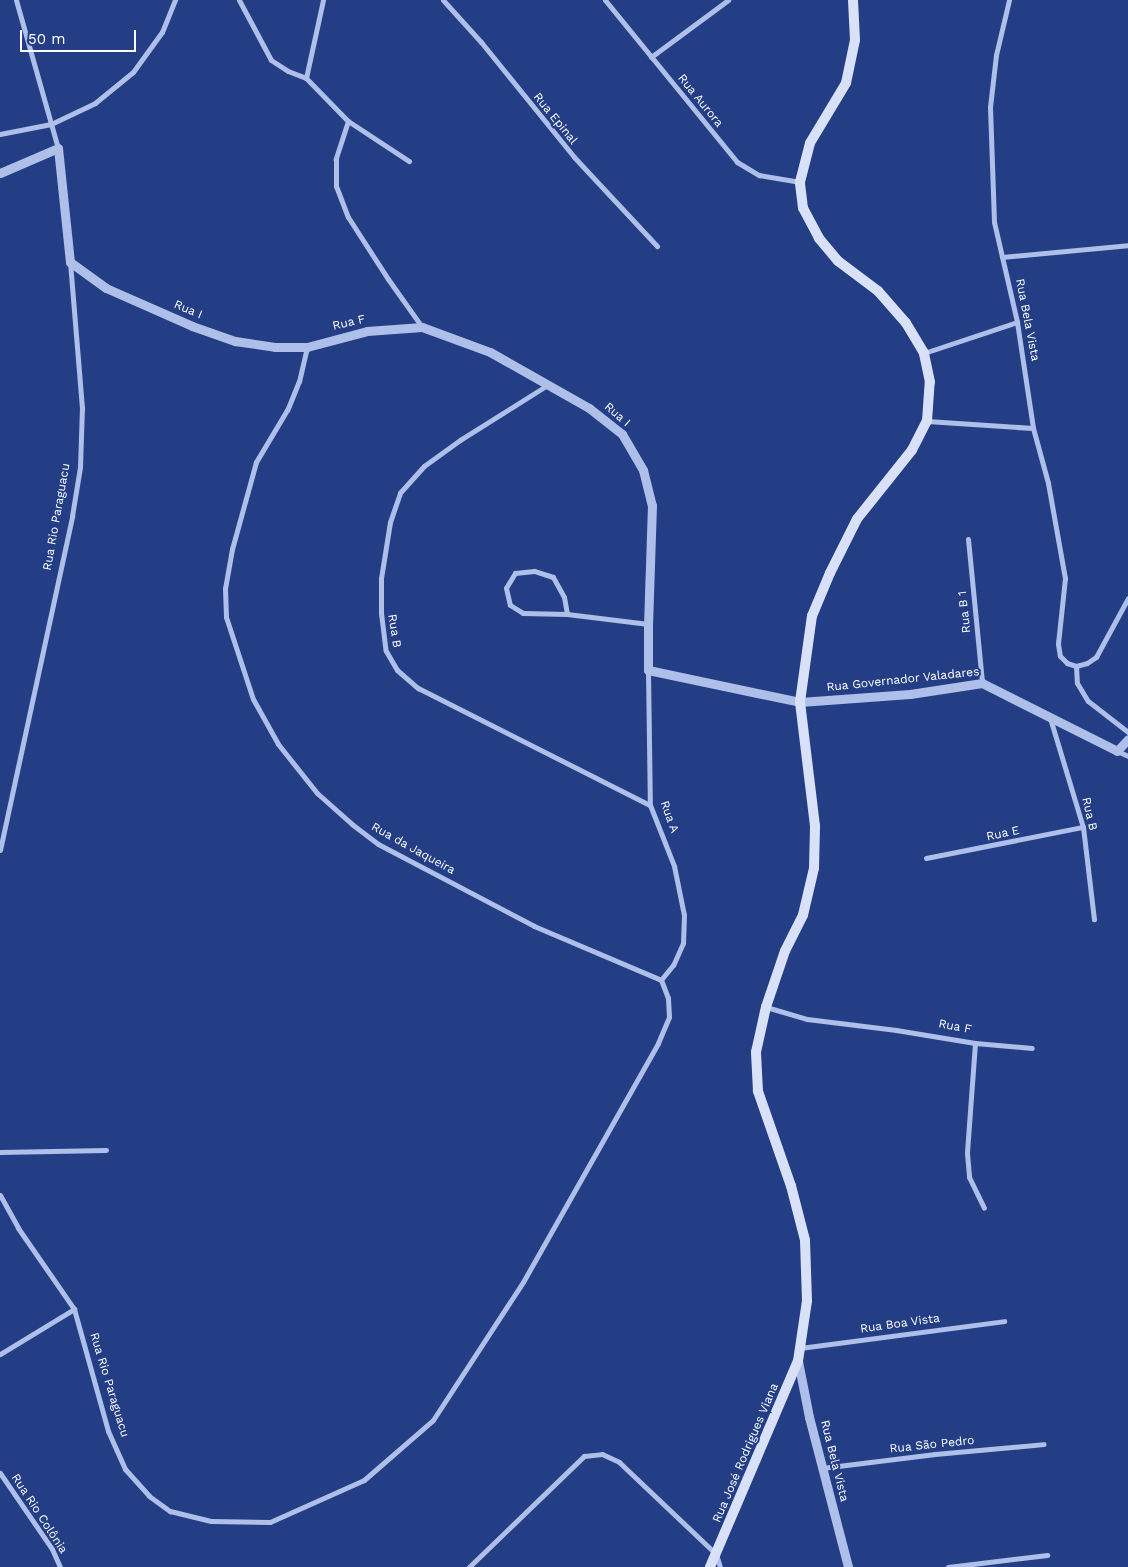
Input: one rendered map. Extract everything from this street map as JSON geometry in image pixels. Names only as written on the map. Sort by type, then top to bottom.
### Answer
[{"type":"main road","points":[[853,0],[855,40],[846,82],[810,143],[800,182],[803,208],[819,238],[838,261],[878,291],[906,323],[924,353],[930,382],[927,421]]},
{"type":"main road","name":"Rua José Rodrigues Viana","points":[[710,1567],[798,1360],[807,1301],[805,1240],[791,1186],[758,1091],[756,1052],[766,1007],[785,951],[803,915],[814,868],[815,826],[800,702],[812,616],[830,573],[857,520],[912,450],[927,421]]},
{"type":"street","name":"Rua Rio Paraguacu","points":[[0,850],[72,516],[80,467],[82,408],[58,148],[16,0]]},
{"type":"street","points":[[0,134],[51,124],[95,103],[133,72],[162,32],[175,0]]},
{"type":"street","points":[[239,0],[271,60],[288,71],[306,78],[348,121],[409,161]]},
{"type":"street","points":[[306,78],[323,0]]},
{"type":"street","name":"Rua Epinal","points":[[443,0],[481,42],[574,158],[657,246]]},
{"type":"street","name":"Rua Aurora","points":[[605,0],[737,162],[759,175],[800,182]]},
{"type":"street","points":[[651,57],[728,0]]},
{"type":"street","name":"Rua Bela Vista","points":[[1010,0],[996,55],[990,107],[994,222],[1017,322],[1033,428],[1048,482],[1065,578],[1058,644],[1060,656],[1067,663],[1076,666]]},
{"type":"street","points":[[348,121],[336,159],[336,186],[348,217],[388,279],[422,326]]},
{"type":"street","points":[[0,173],[58,148]]},
{"type":"street","points":[[1002,257],[1128,245]]},
{"type":"street","name":"Rua I","points":[[70,262],[106,288],[192,326],[235,341],[275,347],[307,346]]},
{"type":"street","points":[[924,353],[1017,322]]},
{"type":"street","name":"Rua F","points":[[307,346],[367,331],[422,326]]},
{"type":"street","name":"Rua I","points":[[422,326],[490,352],[589,408],[622,434],[643,470],[652,505],[648,624]]},
{"type":"street","name":"Rua da Jaqueira","points":[[307,346],[299,381],[287,410],[256,462],[234,540],[225,588],[226,617],[253,699],[278,744],[317,793],[378,844],[534,926],[661,980]]},
{"type":"street","name":"Rua B","points":[[549,384],[460,440],[424,466],[400,492],[390,522],[381,578],[381,613],[386,651],[397,670],[418,688],[650,805]]},
{"type":"street","points":[[927,421],[1033,428]]},
{"type":"street","name":"Rua B 1","points":[[968,539],[982,683]]},
{"type":"street","points":[[567,614],[564,598],[553,577],[534,571],[515,573],[506,588],[510,605],[523,613],[567,614],[648,624]]},
{"type":"street","points":[[1128,598],[1096,657],[1087,663],[1076,666],[1077,683],[1088,701],[1128,732]]},
{"type":"street","name":"Rua A","points":[[648,624],[650,805],[674,866],[684,915],[683,943],[673,965],[661,980]]},
{"type":"street","name":"Rua Governador Valadares","points":[[648,670],[800,702],[910,694],[982,683],[1117,751]]},
{"type":"street","name":"Rua B","points":[[1050,717],[1062,751],[1083,827],[1094,919]]},
{"type":"street","points":[[1128,739],[1117,751],[1128,756]]},
{"type":"street","name":"Rua E","points":[[926,858],[1083,827]]},
{"type":"street","name":"Rua Rio Paraguacu","points":[[0,1195],[18,1228],[74,1310],[108,1431],[125,1469],[149,1496],[170,1511],[211,1521],[270,1522],[364,1480],[433,1420],[523,1282],[658,1043],[669,1017],[668,998],[661,980]]},
{"type":"street","name":"Rua F","points":[[766,1007],[807,1019],[896,1030],[975,1043],[967,1153],[969,1177],[984,1208]]},
{"type":"street","points":[[975,1043],[1032,1048]]},
{"type":"street","points":[[0,1152],[106,1150]]},
{"type":"street","points":[[0,1354],[74,1310]]},
{"type":"street","name":"Rua Boa Vista","points":[[799,1348],[1004,1321]]},
{"type":"street","name":"Rua Bela Vista","points":[[798,1360],[822,1468],[848,1567]]},
{"type":"street","name":"Rua São Pedro","points":[[822,1468],[935,1454],[1044,1444]]},
{"type":"street","points":[[469,1567],[584,1456],[602,1454],[619,1462],[716,1554],[720,1567]]},
{"type":"street","name":"Rua Rio Colônia","points":[[0,1473],[52,1549],[60,1567]]},
{"type":"street","points":[[948,1567],[1047,1555]]}]
